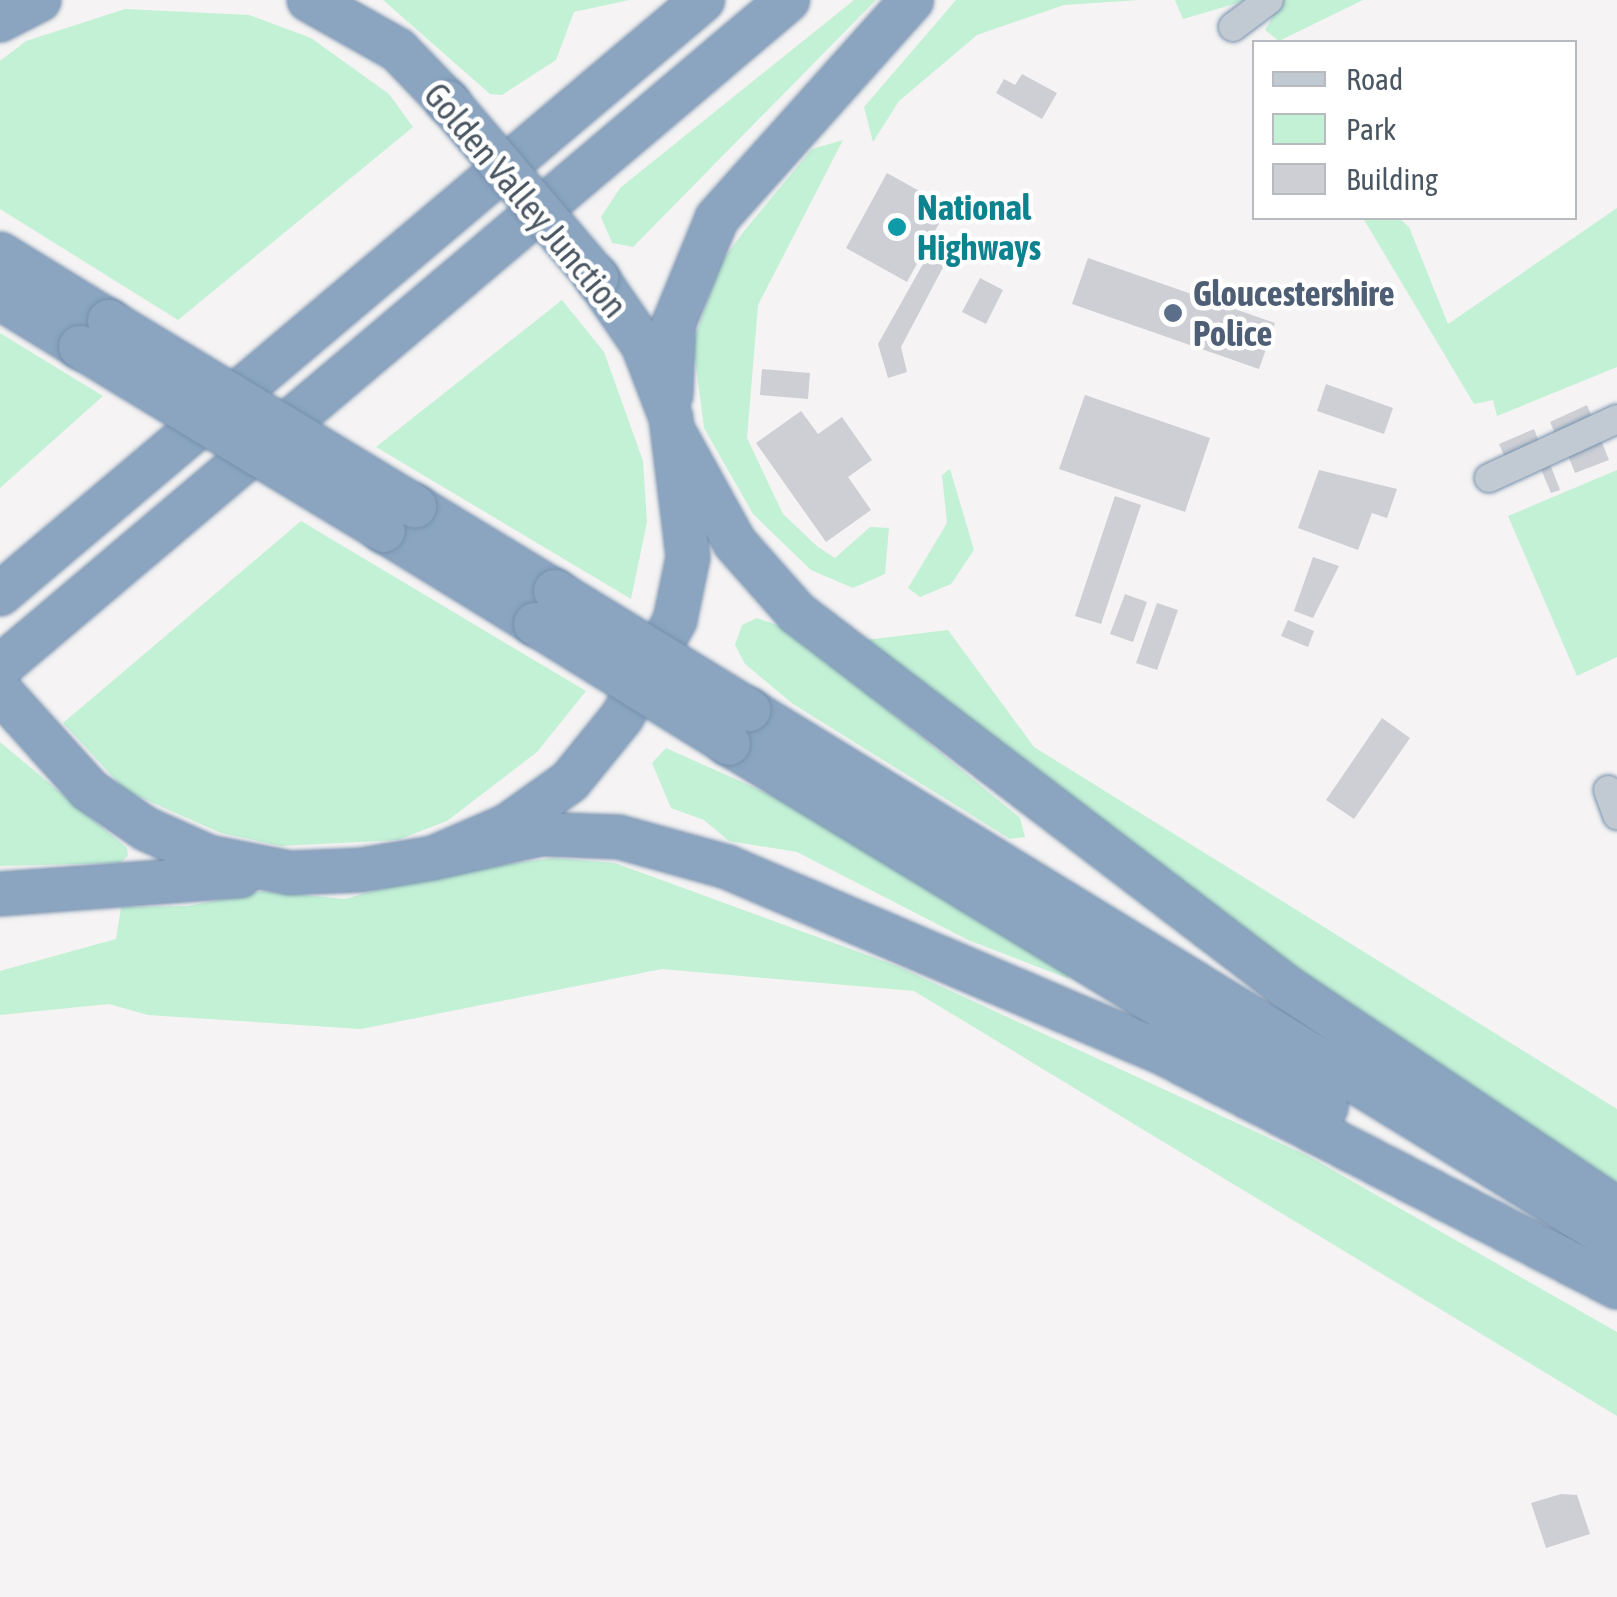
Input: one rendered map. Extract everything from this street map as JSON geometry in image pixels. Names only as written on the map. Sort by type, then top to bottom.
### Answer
[{"type":"highway","points":[[0,4],[27,0]]},
{"type":"highway","points":[[0,20],[39,0]]},
{"type":"highway","name":"Golden Valley Junction","points":[[0,691],[89,790],[146,829],[210,857],[290,873],[433,858],[507,826],[570,781],[622,717],[675,620],[685,572],[688,515],[674,427],[643,345],[597,278],[448,102],[398,50],[309,0]]},
{"type":"highway","points":[[0,594],[703,0]]},
{"type":"highway","points":[[0,667],[788,0]]},
{"type":"highway","points":[[912,0],[717,218],[674,323],[674,427],[735,543],[797,613],[1288,988],[1617,1209]]},
{"type":"highway","points":[[0,254],[94,334],[739,727],[1617,1286]]},
{"type":"highway","points":[[0,298],[94,334]]},
{"type":"highway","points":[[739,727],[1617,1242]]},
{"type":"highway","points":[[433,858],[541,834],[619,838],[727,867],[1163,1052],[1617,1286]]},
{"type":"highway","points":[[0,894],[290,873]]},
{"type":"street","points":[[1234,27],[1269,0]]},
{"type":"street","points":[[1490,478],[1617,419]]},
{"type":"green space","points":[[383,0],[629,0],[574,12],[556,60],[502,95],[490,94]]},
{"type":"green space","points":[[854,0],[876,0],[633,247],[612,243],[601,217],[620,188]]},
{"type":"green space","points":[[956,0],[1139,0],[1064,5],[977,35],[899,101],[873,142],[864,107]]},
{"type":"green space","points":[[1175,0],[1248,0],[1183,19]]},
{"type":"green space","points":[[1282,0],[1363,0],[1281,40],[1265,30]]},
{"type":"green space","points":[[125,9],[249,15],[311,38],[389,94],[413,127],[178,320],[0,209],[0,61],[26,41]]},
{"type":"green space","points":[[843,140],[758,305],[747,438],[783,514],[835,558],[870,527],[889,528],[885,574],[853,588],[811,570],[753,514],[704,428],[693,343],[720,264],[744,231],[812,149]]},
{"type":"green space","points":[[1617,208],[1617,367],[1497,416],[1493,400],[1474,404],[1364,220],[1401,220],[1409,227],[1448,324]]},
{"type":"green space","points":[[562,300],[604,352],[643,461],[647,522],[631,599],[376,447]]},
{"type":"green space","points":[[0,333],[103,396],[0,488]]},
{"type":"green space","points":[[950,469],[974,550],[951,584],[920,597],[908,588],[947,523],[942,475]]},
{"type":"green space","points":[[1617,470],[1617,657],[1577,676],[1508,516]]},
{"type":"green space","points":[[301,521],[586,691],[537,752],[447,821],[398,840],[281,846],[221,833],[126,791],[63,723]]},
{"type":"green space","points":[[757,618],[791,630],[1020,818],[1025,837],[1010,839],[793,704],[745,664],[735,645],[742,625]]},
{"type":"green space","points":[[948,630],[1034,747],[1617,1109],[1617,1194],[1417,1062],[865,640]]},
{"type":"green space","points":[[0,742],[127,848],[128,856],[120,863],[0,866]]},
{"type":"green space","points":[[666,748],[780,799],[1066,968],[1069,979],[968,940],[797,852],[729,841],[704,820],[671,808],[652,763]]},
{"type":"green space","points":[[553,858],[615,863],[897,966],[1308,1156],[1617,1332],[1617,1416],[914,991],[662,969],[361,1029],[148,1015],[109,1004],[0,1015],[0,971],[116,939],[121,907],[188,906],[263,891],[345,899],[432,874]]},
{"type":"building","points":[[1022,74],[1057,93],[1042,119],[996,93],[1004,79],[1015,85]]},
{"type":"building","name":"National Highways","points":[[887,173],[948,207],[907,282],[846,248]]},
{"type":"building","points":[[932,248],[949,256],[901,347],[907,372],[888,378],[878,344]]},
{"type":"building","name":"Gloucestershire Police","points":[[1088,258],[1275,323],[1259,369],[1072,304]]},
{"type":"building","points":[[980,278],[1003,290],[986,324],[962,312]]},
{"type":"building","points":[[762,369],[810,373],[808,399],[760,395]]},
{"type":"building","points":[[1326,384],[1393,408],[1384,434],[1317,411]]},
{"type":"building","points":[[1085,395],[1210,438],[1185,512],[1059,469]]},
{"type":"building","points":[[1587,405],[1594,422],[1557,438],[1550,422]]},
{"type":"building","points":[[801,411],[818,434],[842,417],[872,460],[848,477],[871,510],[826,542],[756,443]]},
{"type":"building","points":[[1534,429],[1541,447],[1507,462],[1499,444]]},
{"type":"building","points":[[1601,440],[1609,460],[1575,473],[1567,453]]},
{"type":"building","points":[[1547,456],[1560,490],[1551,493],[1537,460]]},
{"type":"building","points":[[1319,470],[1397,489],[1387,518],[1372,513],[1358,550],[1298,528]]},
{"type":"building","points":[[1115,496],[1141,505],[1101,624],[1075,616]]},
{"type":"building","points":[[1313,557],[1339,566],[1313,618],[1294,611]]},
{"type":"building","points":[[1125,594],[1147,602],[1133,642],[1110,634]]},
{"type":"building","points":[[1157,603],[1178,610],[1157,670],[1136,663]]},
{"type":"building","points":[[1288,620],[1314,631],[1308,647],[1281,636]]},
{"type":"building","points":[[1382,718],[1410,738],[1354,819],[1326,800]]},
{"type":"building","points":[[1561,1494],[1577,1495],[1590,1534],[1546,1548],[1531,1503]]},
{"type":"place","name":"National Highways","points":[[897,227]]},
{"type":"place","name":"Gloucestershire Police","points":[[1173,313]]}]
